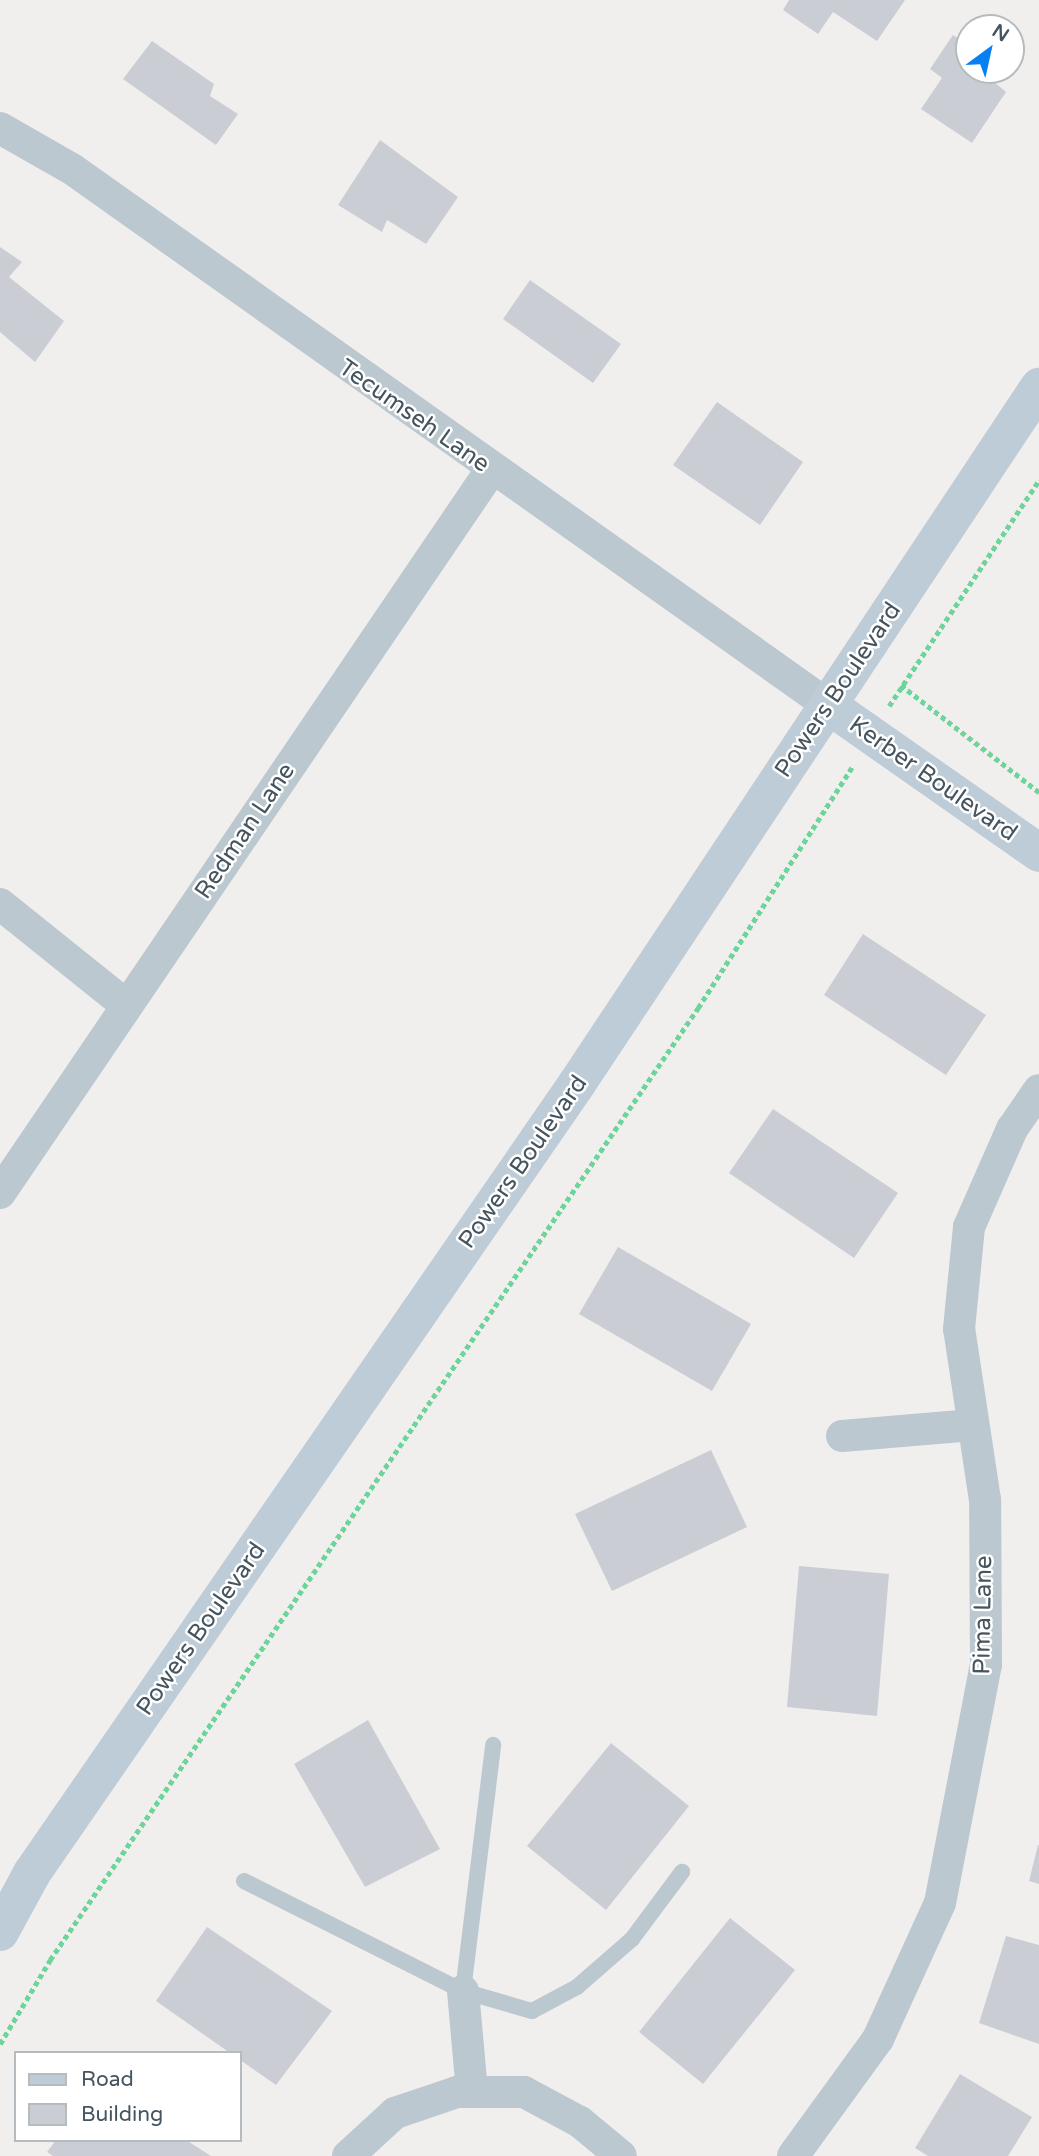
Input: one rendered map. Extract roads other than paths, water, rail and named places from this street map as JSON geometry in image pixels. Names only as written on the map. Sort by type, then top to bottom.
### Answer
[{"type":"main road","name":"Powers Boulevard","points":[[0,1932],[32,1873],[576,1085],[1039,387]]},
{"type":"main road","name":"Kerber Boulevard","points":[[828,705],[1039,853]]},
{"type":"street","name":"Tecumseh Lane","points":[[0,128],[72,169],[491,470],[828,705]]},
{"type":"street","name":"Redman Lane","points":[[0,1193],[491,470]]},
{"type":"street","points":[[0,904],[126,1005]]},
{"type":"street","name":"Pima Lane","points":[[793,2156],[878,2039],[940,1903],[986,1665],[985,1500],[959,1329],[969,1227],[1012,1129],[1039,1090]]},
{"type":"street","points":[[842,1436],[973,1425]]},
{"type":"street","points":[[463,1991],[472,2092]]},
{"type":"street","points":[[348,2156],[395,2113],[472,2092],[524,2092],[580,2122],[621,2156]]},
{"type":"lane","points":[[463,1991],[493,1745]]},
{"type":"lane","points":[[244,1881],[463,1991],[532,2011],[577,1987],[632,1939],[682,1872]]}]
